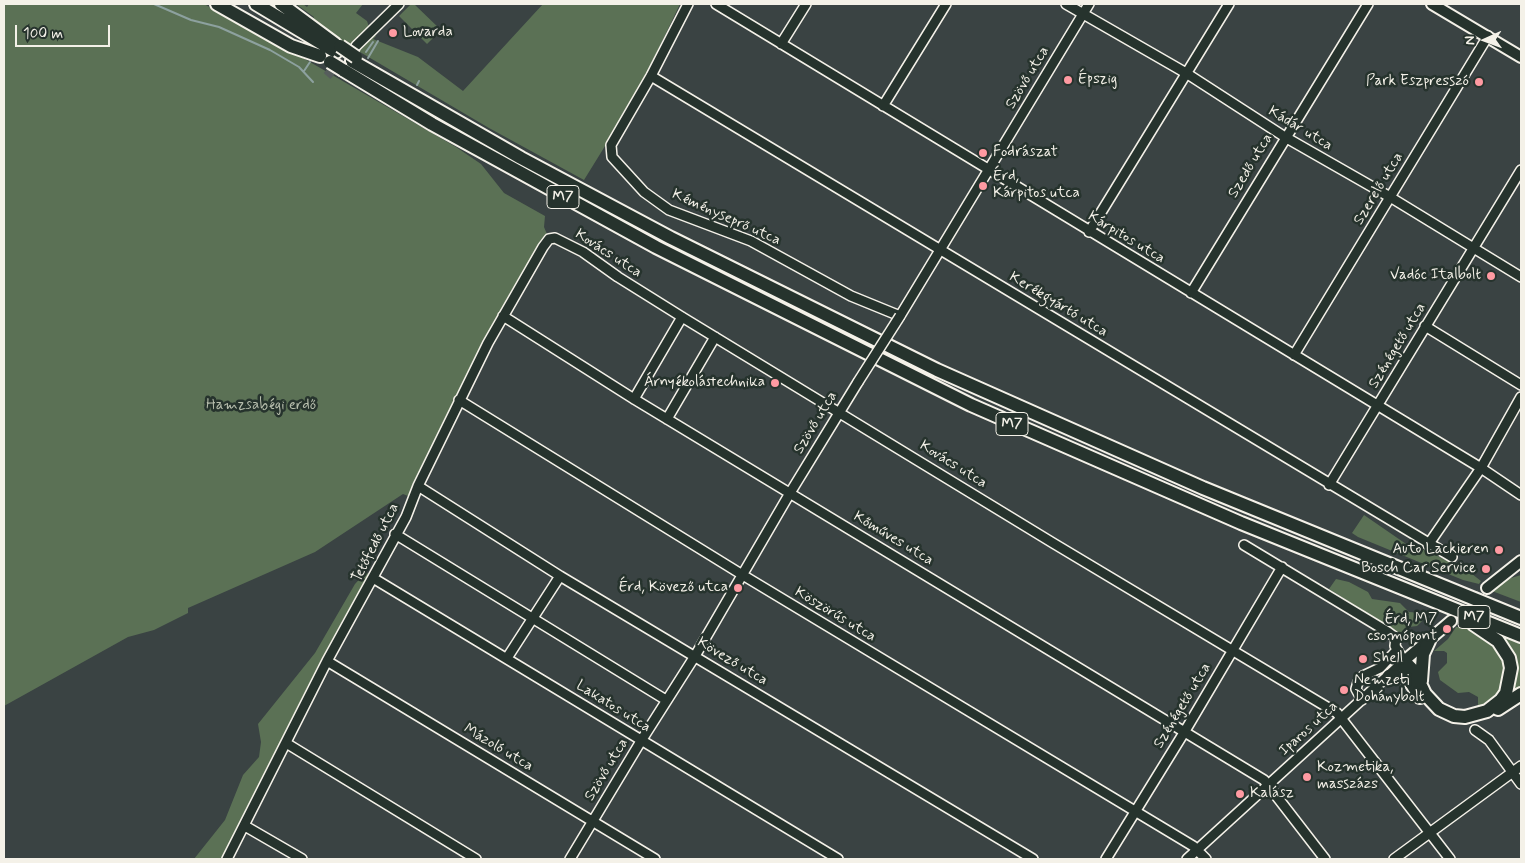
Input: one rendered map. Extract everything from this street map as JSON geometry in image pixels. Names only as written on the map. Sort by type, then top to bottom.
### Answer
[{"type":"highway","points":[[217,4],[291,46],[352,58]]},
{"type":"highway","name":"M7","points":[[232,4],[331,54],[352,58],[521,158],[670,238],[937,370],[1194,484],[1521,618]]},
{"type":"highway","name":"M7","points":[[256,4],[331,54]]},
{"type":"highway","points":[[281,4],[331,54]]},
{"type":"highway","name":"M7","points":[[352,58],[432,124],[656,247],[971,405],[1232,519],[1521,636]]},
{"type":"highway","points":[[1469,597],[1521,607]]},
{"type":"highway","points":[[1389,676],[1415,682],[1439,709],[1454,716],[1478,715],[1495,706],[1506,693],[1511,677],[1509,658],[1498,641],[1481,628],[1434,601]]},
{"type":"highway","points":[[1415,682],[1429,641]]},
{"type":"highway","points":[[1404,661],[1414,670],[1415,682],[1434,713],[1456,721],[1480,719],[1521,694]]},
{"type":"main road","points":[[1432,4],[1521,57]]},
{"type":"main road","points":[[1487,588],[1521,561]]},
{"type":"main road","name":"Iparos utca","points":[[1404,661],[1451,621]]},
{"type":"street","points":[[352,58],[399,4]]},
{"type":"street","points":[[651,76],[688,4]]},
{"type":"street","name":"Kárpitos utca","points":[[716,4],[1089,232],[1481,468],[1521,495]]},
{"type":"street","points":[[781,44],[806,4]]},
{"type":"street","points":[[884,106],[946,4]]},
{"type":"street","name":"Kádár utca","points":[[1066,4],[1186,73],[1285,137],[1390,197],[1521,277]]},
{"type":"street","name":"Szövő utca","points":[[570,859],[666,700],[695,656],[741,574],[839,411],[900,316],[1089,4]]},
{"type":"street","points":[[1089,232],[1229,4]]},
{"type":"street","name":"Szedő utca","points":[[1191,293],[1368,4]]},
{"type":"street","name":"Szerelő utca","points":[[1294,355],[1488,36]]},
{"type":"street","name":"Kéményseprő utca","points":[[651,76],[611,145],[610,152],[612,157],[644,192],[670,210],[751,241],[851,296],[900,316]]},
{"type":"street","name":"Kerékgyártó utca","points":[[651,76],[1428,545],[1452,557]]},
{"type":"street","name":"Szénégető utca","points":[[1329,485],[1521,170]]},
{"type":"street","name":"Tetőfedő utca","points":[[227,859],[327,661],[373,578],[394,534],[406,517],[418,486],[459,400],[503,316],[549,239]]},
{"type":"street","name":"Kovács utca","points":[[549,239],[560,239],[582,252],[682,317],[839,411],[1053,544],[1233,649],[1344,718]]},
{"type":"street","name":"Kőműves utca","points":[[503,316],[634,399],[1185,731],[1269,785]]},
{"type":"street","points":[[634,399],[682,317]]},
{"type":"street","points":[[1426,326],[1521,385]]},
{"type":"street","points":[[667,419],[715,336]]},
{"type":"street","points":[[1428,545],[1481,468],[1521,397]]},
{"type":"street","name":"Köszörűs utca","points":[[459,400],[741,574],[1199,850]]},
{"type":"street","name":"Kövező utca","points":[[418,486],[560,576],[1033,859]]},
{"type":"street","points":[[394,534],[666,700]]},
{"type":"street","points":[[1244,545],[1388,632],[1396,638],[1397,650],[1404,661]]},
{"type":"street","name":"Szénégető utca","points":[[1106,859],[1185,731],[1282,567]]},
{"type":"street","points":[[507,658],[560,576]]},
{"type":"street","name":"Lakatos utca","points":[[373,578],[838,859]]},
{"type":"street","points":[[1362,700],[1356,689],[1358,682],[1363,676],[1380,668],[1397,650]]},
{"type":"street","name":"Mázoló utca","points":[[327,661],[655,859]]},
{"type":"street","name":"Iparos utca","points":[[1187,859],[1344,718],[1404,661]]},
{"type":"street","points":[[1344,718],[1450,859]]},
{"type":"street","points":[[1475,730],[1489,740],[1521,784]]},
{"type":"street","points":[[286,743],[476,859]]},
{"type":"street","points":[[1394,859],[1521,766]]},
{"type":"street","points":[[1269,785],[1325,859]]},
{"type":"street","points":[[245,826],[302,859]]},
{"type":"street","points":[[1199,850],[1206,859]]},
{"type":"green space","name":"Hamzsabégi erdő","points":[[4,4],[204,4],[310,62],[456,147],[481,164],[504,193],[545,216],[544,227],[549,239],[503,316],[413,498],[403,494],[315,552],[188,608],[188,613],[154,630],[128,637],[4,706]]},
{"type":"green space","points":[[296,4],[303,4],[307,7],[309,4],[363,4],[356,13],[367,21],[369,27],[353,43],[372,33],[376,36],[373,39],[418,57],[463,91],[543,4],[680,4],[636,96],[584,180],[489,128],[348,45],[312,20],[314,17]]},
{"type":"green space","points":[[411,4],[414,4],[441,30],[427,44],[399,16]]},
{"type":"green space","points":[[1364,515],[1409,546],[1428,551],[1472,574],[1481,581],[1479,584],[1463,580],[1358,537],[1352,533]]},
{"type":"green space","points":[[366,572],[373,578],[227,859],[194,859],[225,820],[243,775],[259,757],[261,742],[258,724],[315,653],[355,584]]},
{"type":"green space","points":[[1521,575],[1521,602],[1492,591],[1508,579]]},
{"type":"green space","points":[[1336,579],[1349,582],[1368,592],[1372,599],[1400,603],[1409,612],[1423,613],[1426,617],[1417,626],[1409,627],[1406,633],[1399,633],[1329,589]]},
{"type":"green space","points":[[1456,627],[1464,627],[1489,641],[1501,658],[1504,668],[1504,678],[1497,696],[1489,703],[1471,711],[1478,705],[1478,697],[1469,692],[1458,693],[1440,680],[1438,672],[1447,663],[1447,653],[1444,651],[1434,651],[1448,639]]},
{"type":"green space","points":[[1504,637],[1521,644],[1521,689],[1511,695],[1516,670],[1502,638]]},
{"type":"waterway","points":[[154,4],[191,20],[219,27],[270,50],[299,67],[313,82]]},
{"type":"waterway","points":[[368,58],[378,41]]},
{"type":"waterway","points":[[366,52],[373,42]]},
{"type":"waterway","points":[[304,71],[310,62]]},
{"type":"waterway","points":[[417,85],[419,81]]},
{"type":"tunnel","points":[[327,76],[352,49]]},
{"type":"tunnel","points":[[1451,621],[1487,588]]},
{"type":"place","name":"Lovarda","points":[[393,33]]},
{"type":"place","name":"Épszig","points":[[1068,80]]},
{"type":"place","name":"Park Eszpresszó","points":[[1479,82]]},
{"type":"place","name":"Fodrászat","points":[[983,153]]},
{"type":"place","name":"Érd, Kárpitos utca","points":[[983,186]]},
{"type":"place","name":"Vadóc Italbolt","points":[[1491,276]]},
{"type":"place","name":"Árnyékolástechnika","points":[[775,383]]},
{"type":"place","name":"Auto Lackieren","points":[[1499,550]]},
{"type":"place","name":"Bosch Car Service","points":[[1486,569]]},
{"type":"place","name":"Érd, Kövező utca","points":[[738,588]]},
{"type":"place","name":"Érd, M7 csomópont","points":[[1447,629]]},
{"type":"place","name":"Shell","points":[[1363,659]]},
{"type":"place","name":"Nemzeti Dohánybolt","points":[[1344,690]]},
{"type":"place","name":"Kozmetika, masszázs","points":[[1307,777]]},
{"type":"place","name":"Kalász","points":[[1240,794]]}]
